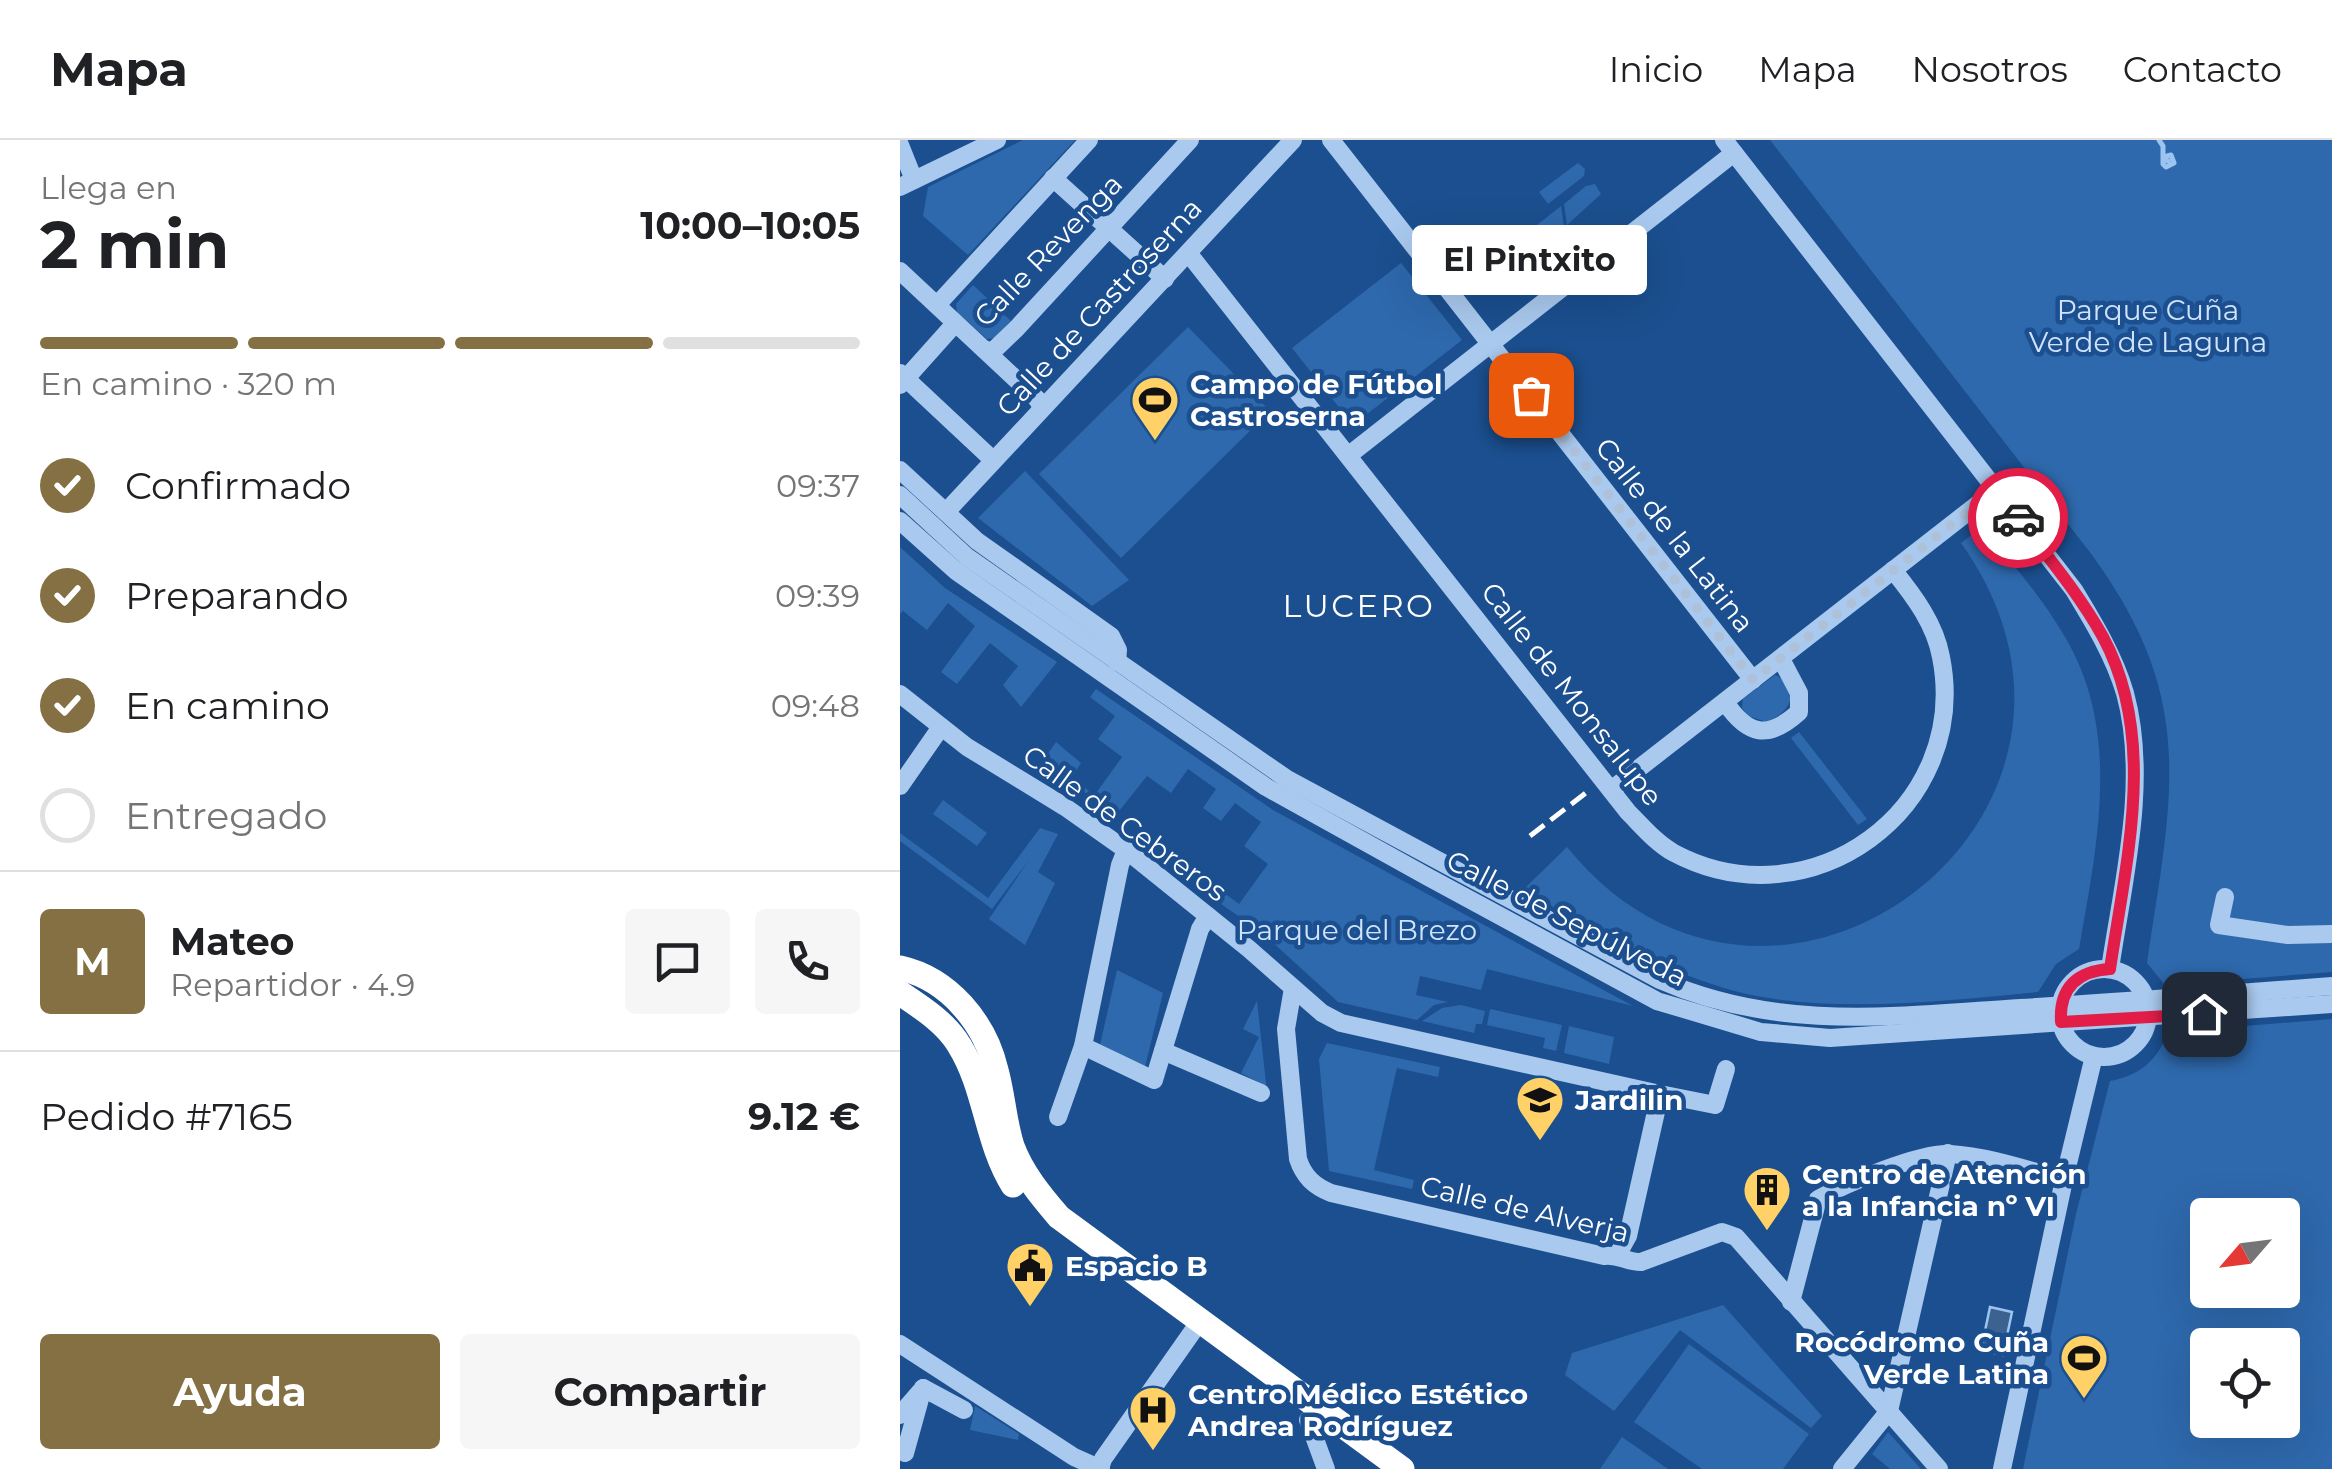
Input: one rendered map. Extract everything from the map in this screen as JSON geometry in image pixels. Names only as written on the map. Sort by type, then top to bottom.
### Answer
[{"type":"highway","points":[[900,968],[936,983],[957,998],[976,1023],[993,1058],[1014,1152],[1058,1216],[1308,1420],[1376,1469]]},
{"type":"highway","points":[[900,993],[922,1008],[958,1043],[969,1064],[1000,1161],[1017,1192],[1040,1220],[1062,1240],[1402,1469]]},
{"type":"street","points":[[900,145],[907,184],[997,140]]},
{"type":"street","points":[[937,305],[1089,140]]},
{"type":"street","name":"Calle Revenga","points":[[985,350],[993,351],[1002,343],[1190,140]]},
{"type":"street","name":"Calle de Castroserna","points":[[946,512],[1293,140]]},
{"type":"street","name":"Calle de la Latina","points":[[1331,140],[1753,680]]},
{"type":"street","points":[[1349,455],[1729,147],[2074,590],[2104,640],[2125,694],[2134,803],[2110,969]]},
{"type":"street","points":[[1053,178],[1165,279]]},
{"type":"street","name":"Calle de Monsalupe","points":[[1189,254],[1611,790],[1648,833],[1671,852],[1736,873],[1806,870],[1840,858],[1876,837],[1905,808],[1932,766],[1944,720],[1941,655],[1930,623],[1893,570]]},
{"type":"street","points":[[900,271],[1038,399],[1042,407]]},
{"type":"street","points":[[958,326],[951,328],[902,379],[993,460]]},
{"type":"street","name":"Calle de Sepúlveda","points":[[900,470],[977,540],[1111,636],[1118,650],[1116,662]]},
{"type":"street","points":[[1611,790],[1996,490]]},
{"type":"street","name":"Calle de Sepúlveda","points":[[900,495],[967,558],[1287,780],[1375,816],[1660,980],[1712,1001],[1760,1012],[1844,1019],[2332,1004]]},
{"type":"street","name":"Calle de Sepúlveda","points":[[900,521],[956,572],[1266,787],[1656,1000],[1761,1032],[1830,1038],[2060,1014]]},
{"type":"street","points":[[1725,702],[1749,729],[1768,731],[1785,724],[1799,712],[1800,693],[1781,659]]},
{"type":"street","name":"Calle de Cebreros","points":[[900,694],[966,747],[1126,850],[1322,1013],[1342,1022],[1715,1105],[1726,1069]]},
{"type":"street","points":[[900,786],[942,727]]},
{"type":"street","name":"Calle de Sepúlveda","points":[[1303,808],[1362,830],[1375,816]]},
{"type":"street","points":[[1058,1117],[1083,1046],[1126,850]]},
{"type":"street","points":[[2224,897],[2219,925],[2288,936],[2332,934]]},
{"type":"street","points":[[1083,1046],[1154,1080],[1200,929],[1208,916]]},
{"type":"street","points":[[2110,969],[2137,984],[2147,1010],[2137,1042],[2109,1057],[2079,1050],[2067,1038],[2060,1014],[2066,989],[2077,977],[2092,970],[2110,969]]},
{"type":"street","name":"Calle de Sepúlveda","points":[[2147,1010],[2332,986]]},
{"type":"street","name":"Calle de Alverja","points":[[1294,988],[1286,1029],[1298,1159],[1302,1172],[1315,1186],[1331,1194],[1604,1256],[1618,1254],[1630,1262],[1641,1262],[1722,1232],[1736,1237],[1939,1469]]},
{"type":"street","points":[[1164,1051],[1260,1093]]},
{"type":"street","points":[[2002,1469],[2094,1056]]},
{"type":"street","points":[[1618,1254],[1628,1236],[1660,1094]]},
{"type":"street","points":[[1791,1302],[1818,1199],[1914,1160],[1948,1154],[2064,1180]]},
{"type":"street","points":[[1842,1469],[1889,1411],[1948,1154]]},
{"type":"street","points":[[900,1344],[1100,1469],[1103,1459],[1195,1328]]},
{"type":"street","points":[[923,1388],[964,1410]]},
{"type":"street","points":[[900,1415],[923,1388]]},
{"type":"street","points":[[900,1450],[905,1453],[923,1388]]},
{"type":"street","points":[[1308,1420],[1326,1469]]},
{"type":"green space","points":[[1023,140],[1075,140],[968,255],[923,216],[928,187]]},
{"type":"green space","name":"Parque Cuña Verde de Laguna","points":[[1770,140],[2332,140],[2332,972],[2165,985],[2147,963],[2169,797],[2169,749],[2162,702],[2148,654],[2124,604],[2089,551]]},
{"type":"green space","points":[[1578,163],[1585,169],[1584,176],[1548,204],[1539,192]]},
{"type":"green space","points":[[1595,184],[1601,194],[1567,225],[1564,204],[1586,186]]},
{"type":"green space","points":[[1561,206],[1564,227],[1539,246],[1528,232]]},
{"type":"green space","points":[[1401,263],[1462,340],[1353,425],[1292,348]]},
{"type":"green space","points":[[973,285],[1011,321],[994,338],[987,339],[957,312],[956,304]]},
{"type":"green space","name":"Campo de Fútbol Castroserna","points":[[1188,327],[1270,411],[1121,558],[1039,474]]},
{"type":"green space","points":[[1025,471],[1129,580],[1092,606],[978,518]]},
{"type":"green space","points":[[1982,527],[2065,637],[2083,674],[2099,750],[2098,830],[2079,949],[2056,964],[2038,992],[1880,1004],[1760,997],[1672,969],[1523,890],[1567,847],[1651,918],[1743,945],[1833,935],[1914,893],[1976,826],[2010,741],[2008,645],[1961,543]]},
{"type":"green space","points":[[900,547],[945,588],[1057,662],[1021,707],[1003,685],[1018,666],[990,643],[957,684],[941,672],[975,626],[948,603],[927,630],[903,611],[900,614]]},
{"type":"green space","points":[[1775,675],[1789,687],[1787,707],[1767,722],[1748,716],[1742,708],[1743,699]]},
{"type":"green space","name":"Parque del Brezo","points":[[1096,689],[1273,810],[1633,1006],[1487,969],[1481,990],[1420,976],[1416,995],[1448,1002],[1434,1005],[1417,1020],[1338,1002],[1260,931],[1208,895],[1215,886],[1239,904],[1268,864],[1244,846],[1261,822],[1235,803],[1221,821],[1203,808],[1216,789],[1188,769],[1171,793],[1147,776],[1116,815],[1042,762],[1056,742],[1081,763],[1070,780],[1076,785],[1079,782],[1094,796],[1122,757],[1098,739],[1115,716],[1090,697]]},
{"type":"green space","points":[[1799,732],[1867,819],[1858,825],[1791,738]]},
{"type":"green space","points":[[943,800],[987,833],[977,846],[933,814]]},
{"type":"green space","points":[[1040,828],[1058,834],[1038,872],[1055,883],[1025,945],[989,919],[1029,860],[992,909],[900,841],[900,833],[988,898]]},
{"type":"green space","points":[[1117,970],[1163,993],[1145,1067],[1100,1045]]},
{"type":"green space","points":[[1257,1001],[1267,1092],[1262,1084],[1241,1073],[1259,1037],[1243,1029]]},
{"type":"green space","points":[[1461,1005],[1485,1011],[1482,1024],[1476,1024],[1474,1033],[1422,1021],[1442,1008]]},
{"type":"green space","points":[[1490,1009],[1562,1025],[1556,1051],[1543,1048],[1545,1038],[1487,1025]]},
{"type":"green space","points":[[2332,1019],[2332,1469],[2023,1469],[2076,1214],[2110,1081],[2130,1075],[2159,1051],[2168,1032]]},
{"type":"green space","points":[[1569,1026],[1614,1037],[1609,1064],[1564,1053]]},
{"type":"green space","points":[[1327,1043],[1440,1067],[1438,1077],[1397,1068],[1395,1076],[1374,1170],[1414,1180],[1412,1189],[1329,1171],[1319,1059]]},
{"type":"green space","points":[[1723,1305],[1822,1416],[1811,1428],[1680,1330],[1614,1411],[1565,1375],[1572,1353]]},
{"type":"green space","points":[[1689,1344],[1809,1434],[1783,1469],[1702,1469],[1634,1422]]},
{"type":"green space","points":[[975,1406],[1019,1434],[1018,1440],[970,1430]]},
{"type":"green space","points":[[1888,1432],[1921,1469],[1890,1469],[1872,1454]]},
{"type":"green space","points":[[1622,1437],[1668,1469],[1600,1469]]},
{"type":"shaded area","points":[[1990,1307],[2012,1312],[2003,1355],[1981,1350]]},
{"type":"waterway","points":[[2159,140],[2166,167],[2174,163],[2171,155],[2165,160],[2168,161]]},
{"type":"railway","points":[[1530,836],[1587,792]]},
{"type":"way so far","points":[[1531,395],[1753,680],[1996,490],[2018,518]]},
{"type":"place","name":"El Pintxito","points":[[1531,395]]},
{"type":"place","name":"Campo de Fútbol Castroserna","points":[[1155,442]]},
{"type":"place","name":"Jardilin","points":[[1540,1142]]},
{"type":"place","name":"Centro de Atención a la Infancia nº VI","points":[[1767,1232]]},
{"type":"place","name":"Espacio B","points":[[1030,1308]]},
{"type":"place","name":"Rocódromo Cuña Verde Latina","points":[[2084,1400]]},
{"type":"place","name":"Centro Médico Estético Andrea Rodríguez","points":[[1153,1452]]},
{"type":"district","name":"LUCERO","points":[[1359,605]]},
{"type":"route","points":[[2018,518],[2074,590],[2104,640],[2125,694],[2134,768],[2134,803],[2110,969],[2092,970],[2077,977],[2066,989],[2060,1006],[2061,1022],[2204,1014]]}]
